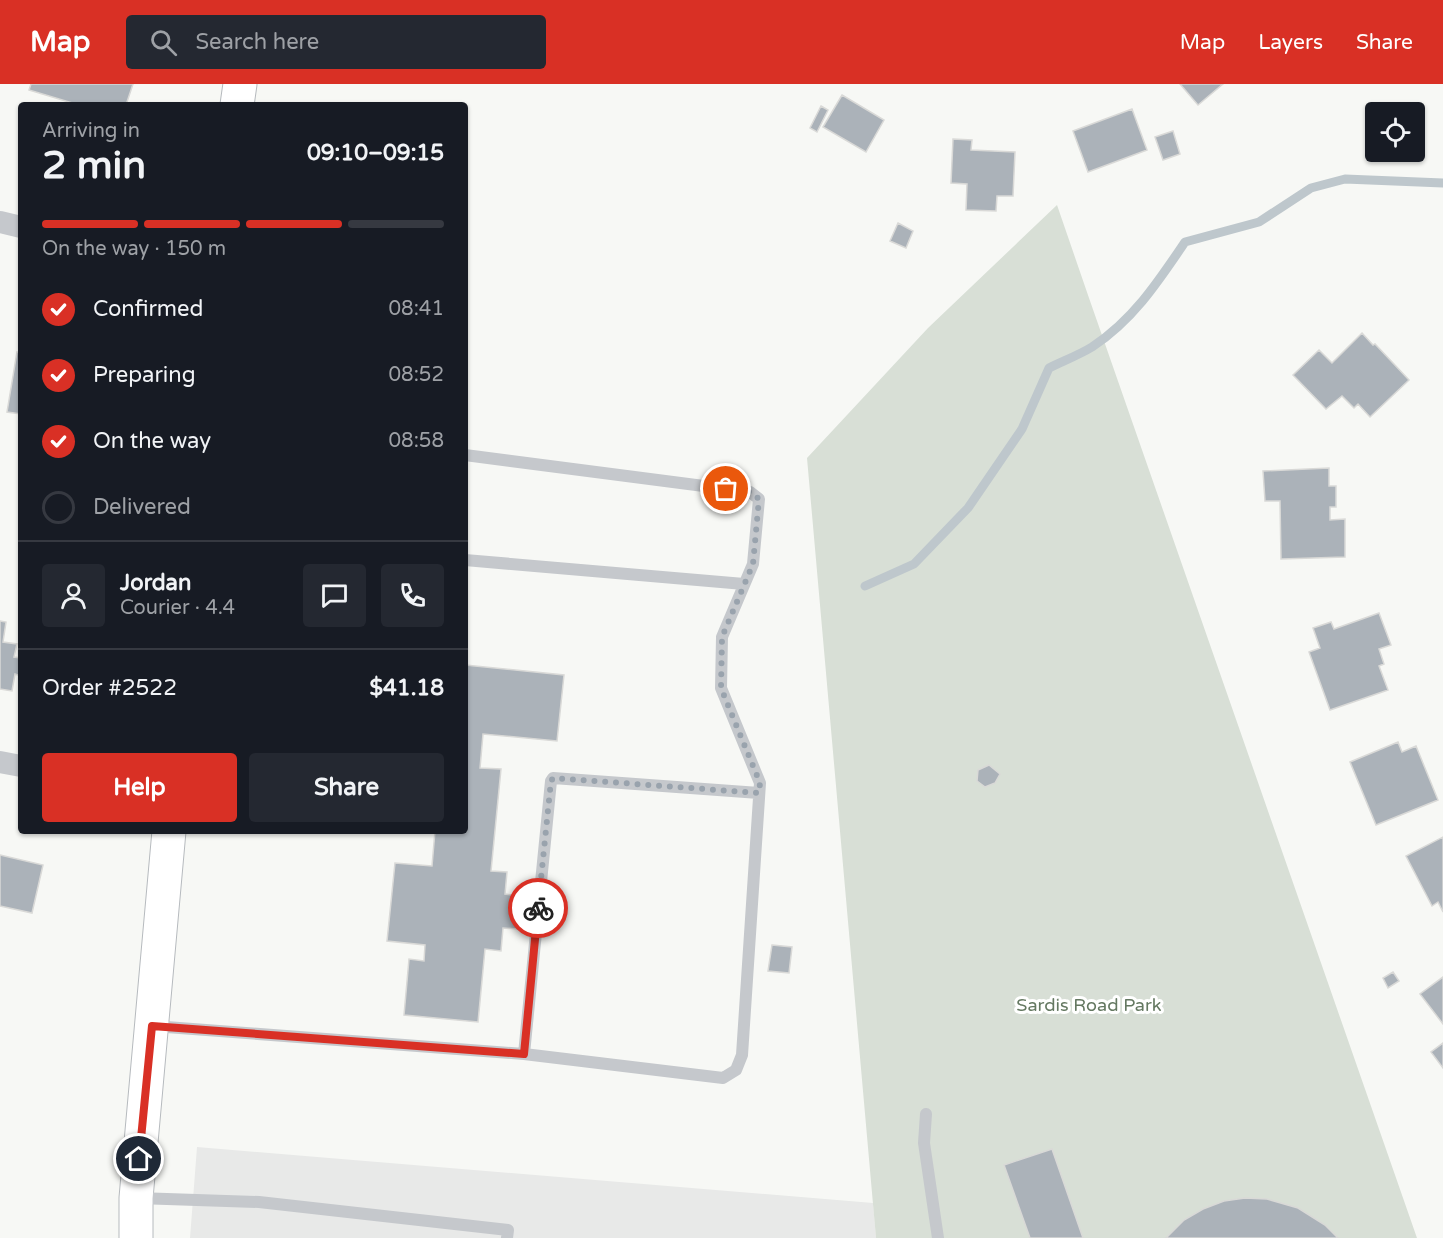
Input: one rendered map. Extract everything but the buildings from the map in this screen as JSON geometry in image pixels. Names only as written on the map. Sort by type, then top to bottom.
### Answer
[{"type":"main road","points":[[237,102],[240,84]]},
{"type":"main road","points":[[136,1238],[136,1198],[169,834]]},
{"type":"street","points":[[0,222],[18,226]]},
{"type":"street","points":[[0,762],[18,765]]},
{"type":"lane","points":[[152,1026],[524,1054],[723,1078],[736,1070],[742,1055],[760,783],[721,688],[722,637],[753,564],[759,499],[750,492],[468,455]]},
{"type":"lane","points":[[468,560],[744,585]]},
{"type":"lane","points":[[524,1054],[553,778],[759,793]]},
{"type":"lane","points":[[926,1114],[924,1143],[938,1238]]},
{"type":"lane","points":[[136,1198],[259,1202],[508,1230],[507,1238]]},
{"type":"shaded area","points":[[197,1147],[873,1203],[876,1238],[190,1238]]},
{"type":"green space","name":"Sardis Road Park","points":[[1057,205],[1417,1238],[876,1238],[807,458],[928,328]]},
{"type":"waterway","points":[[865,586],[914,564],[968,508],[1022,429],[1049,368],[1092,347],[1120,325],[1155,286],[1185,242],[1259,222],[1311,188],[1345,179],[1443,183]]},
{"type":"way so far","points":[[538,908],[553,778],[759,793],[760,783],[721,688],[722,637],[753,564],[759,499],[750,492],[726,489]]},
{"type":"route","points":[[139,1159],[152,1026],[524,1054],[538,908]]}]
